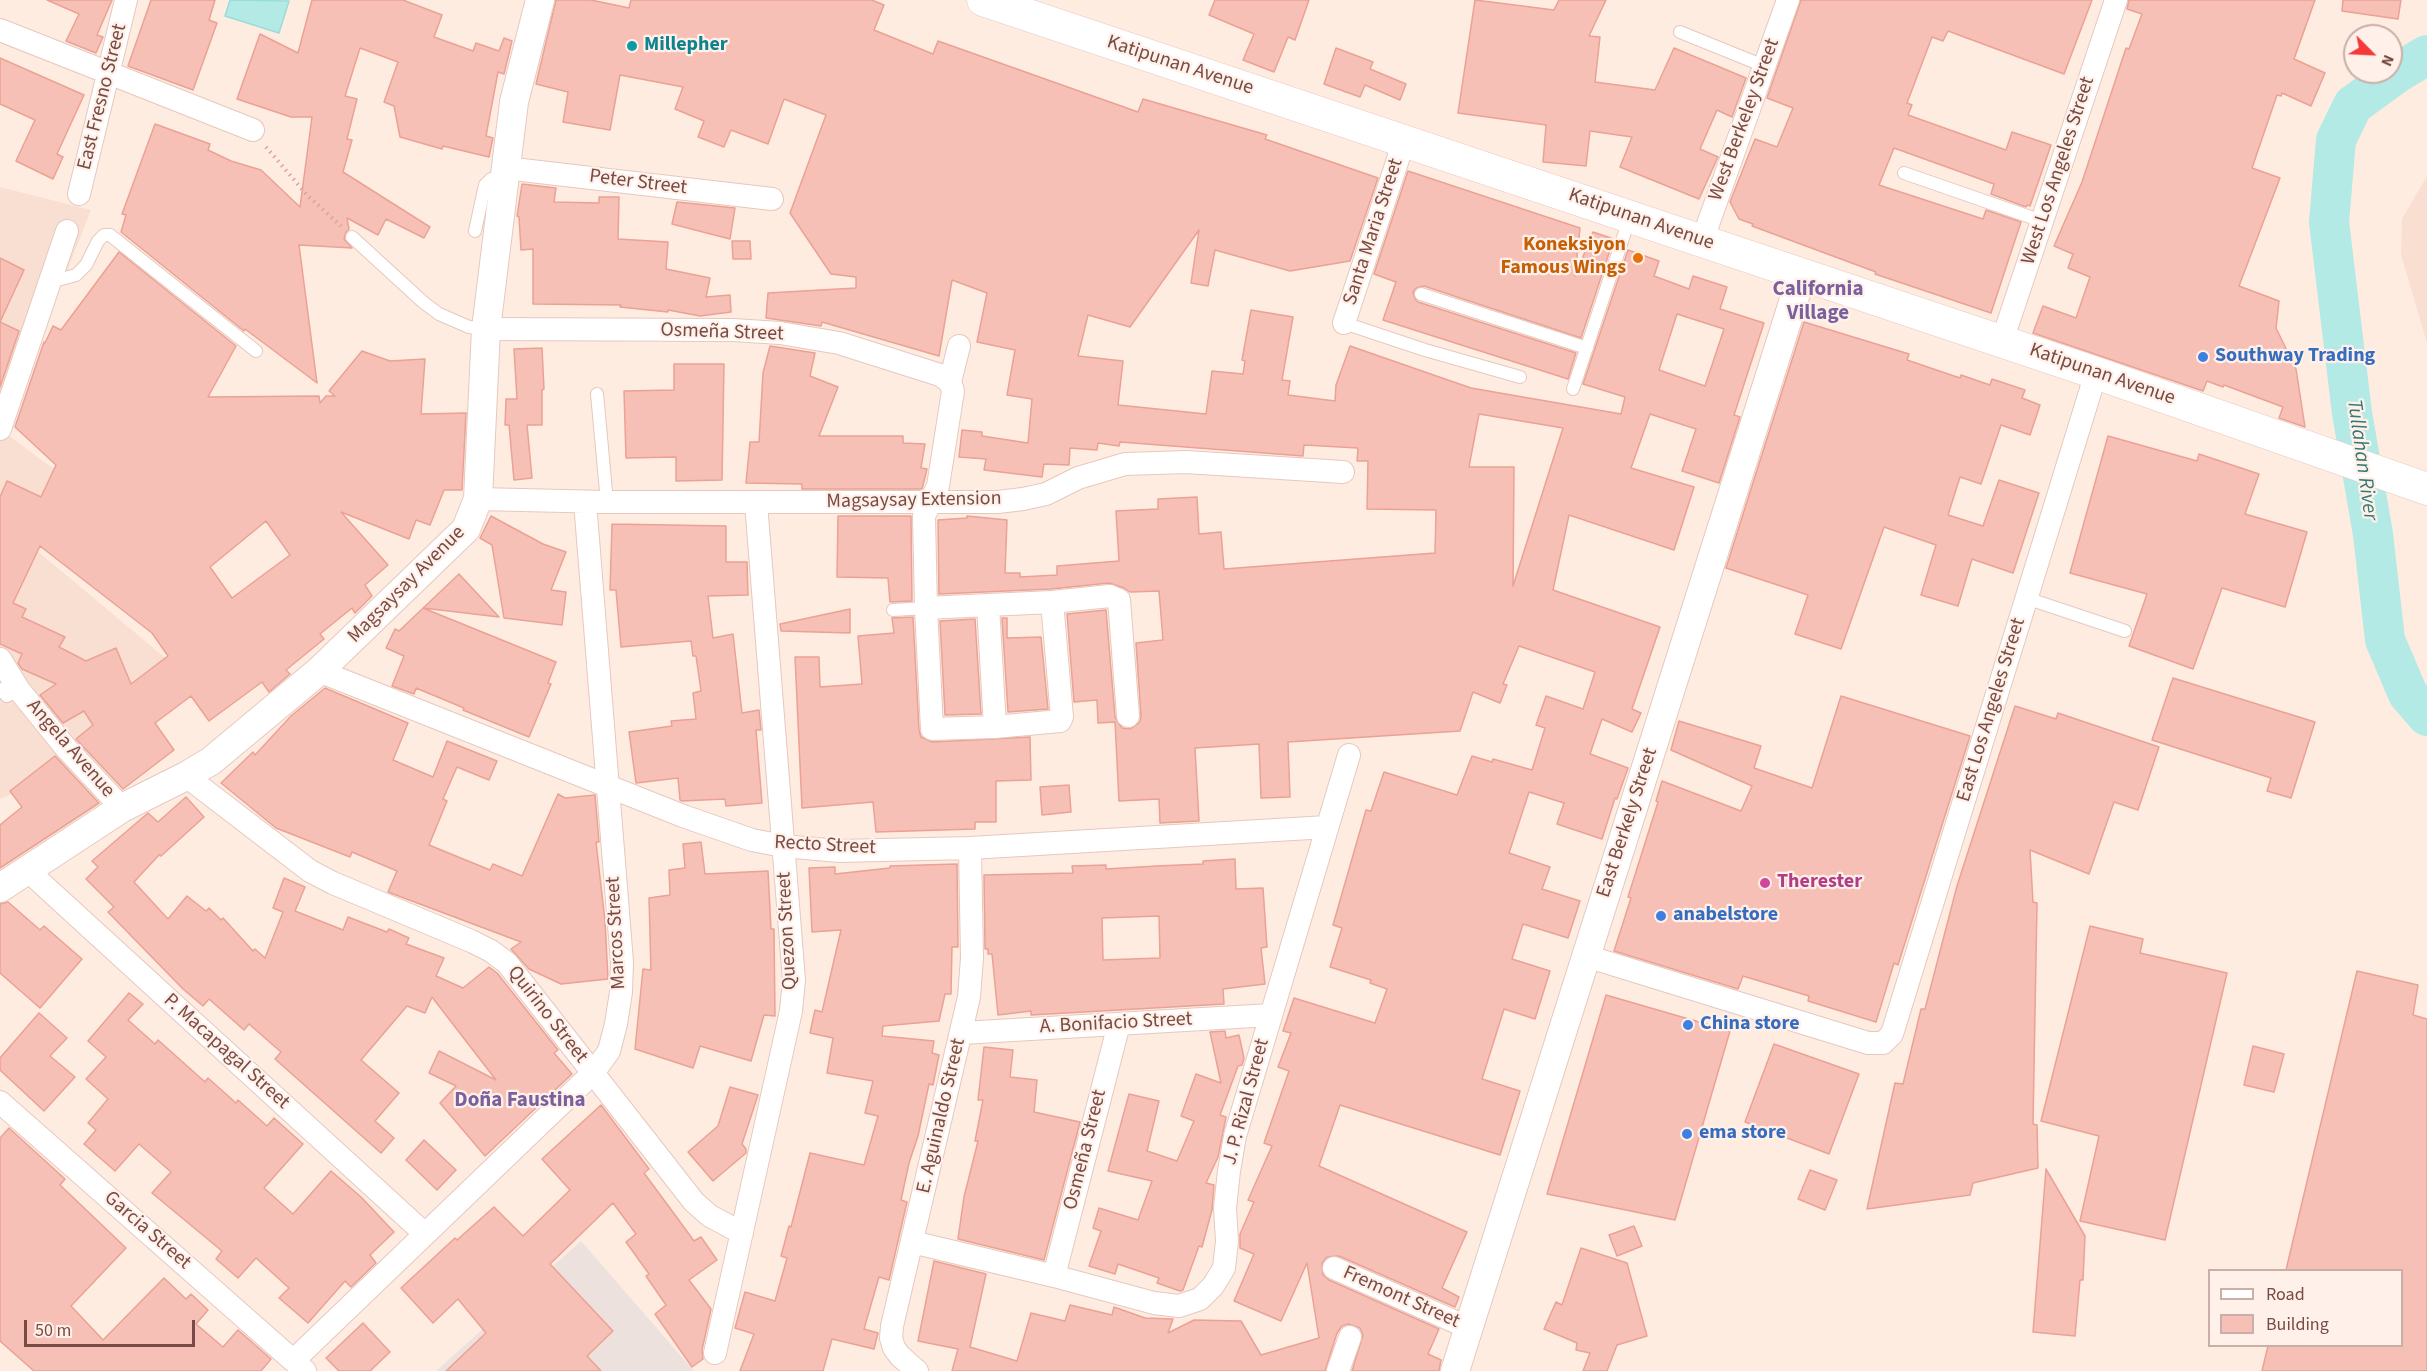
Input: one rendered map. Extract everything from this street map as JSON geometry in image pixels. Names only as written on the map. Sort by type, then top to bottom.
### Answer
[{"type":"main road","name":"Katipunan Avenue","points":[[983,0],[2002,341],[2427,489]]},
{"type":"street","name":"East Fresno Street","points":[[79,194],[126,0]]},
{"type":"street","name":"Magsaysay Avenue","points":[[0,888],[122,808],[186,776],[220,754],[319,671],[466,530],[478,499],[486,329],[514,102],[540,0]]},
{"type":"street","name":"West Berkeley Street","points":[[1702,241],[1788,0]]},
{"type":"street","name":"West Los Angeles Street","points":[[2002,341],[2116,0]]},
{"type":"street","points":[[0,30],[108,75],[253,130]]},
{"type":"street","name":"Santa Maria Street","points":[[1344,323],[1404,141]]},
{"type":"street","name":"Peter Street","points":[[504,174],[772,199]]},
{"type":"street","points":[[0,429],[67,231]]},
{"type":"street","name":"East Berkely Street","points":[[1455,1371],[1802,274]]},
{"type":"street","name":"Osmeña Street","points":[[486,329],[733,330],[780,333],[839,343],[940,375],[950,382]]},
{"type":"street","points":[[959,346],[950,382],[953,391],[938,486],[924,516],[931,727],[934,731],[1060,721],[1062,717],[1052,602]]},
{"type":"street","name":"East Los Angeles Street","points":[[1586,956],[1868,1043],[1883,1043],[1892,1034],[2096,373]]},
{"type":"street","name":"Magsaysay Extension","points":[[478,499],[756,503],[1023,499],[1046,494],[1078,478],[1125,464],[1186,462],[1343,472]]},
{"type":"street","name":"Marcos Street","points":[[300,1365],[425,1234],[593,1073],[609,1051],[621,992],[621,962],[606,785],[596,502]]},
{"type":"street","name":"Quezon Street","points":[[715,1353],[791,1011],[794,980],[756,503]]},
{"type":"street","points":[[926,608],[1052,602],[1110,596],[1119,600],[1128,716]]},
{"type":"street","points":[[988,605],[995,727]]},
{"type":"street","name":"Angela Avenue","points":[[0,659],[10,690],[122,808]]},
{"type":"street","name":"Recto Street","points":[[319,671],[723,831],[783,846],[839,851],[970,848],[1327,827]]},
{"type":"street","name":"J. P. Rizal Street","points":[[912,1242],[1054,1276],[1154,1304],[1179,1306],[1200,1299],[1214,1286],[1224,1268],[1227,1189],[1235,1136],[1349,755]]},
{"type":"street","name":"Quirino Street","points":[[186,776],[310,871],[490,951],[507,963],[694,1202],[710,1216],[742,1233]]},
{"type":"street","name":"E. Aguinaldo Street","points":[[917,1371],[894,1348],[891,1338],[892,1326],[969,997],[972,958],[970,848]]},
{"type":"street","name":"P. Macapagal Street","points":[[27,870],[425,1234]]},
{"type":"street","name":"A. Bonifacio Street","points":[[962,1033],[1270,1015]]},
{"type":"street","name":"Osmeña Street","points":[[1054,1276],[1119,1024]]},
{"type":"street","name":"Garcia Street","points":[[0,1102],[300,1365]]},
{"type":"street","name":"Fremont Street","points":[[1334,1268],[1469,1328]]},
{"type":"street","points":[[1338,1371],[1350,1336]]},
{"type":"lane","points":[[1680,32],[1764,66]]},
{"type":"lane","points":[[1904,173],[2042,221]]},
{"type":"lane","points":[[475,231],[485,185],[491,179],[504,174]]},
{"type":"lane","points":[[1574,389],[1630,217]]},
{"type":"lane","points":[[50,282],[76,275],[86,265],[104,235],[110,235],[255,351]]},
{"type":"lane","points":[[352,237],[439,314],[469,327],[486,329]]},
{"type":"lane","points":[[1421,294],[1587,348]]},
{"type":"lane","points":[[1344,323],[1425,350],[1520,377]]},
{"type":"lane","points":[[596,502],[597,394]]},
{"type":"lane","points":[[2026,598],[2125,631]]},
{"type":"lane","points":[[892,610],[926,608]]},
{"type":"path","points":[[253,130],[301,189],[352,237]]},
{"type":"shaded area","points":[[2427,176],[2427,343],[2401,255],[2402,219]]},
{"type":"shaded area","points":[[0,187],[91,210],[4,432],[67,479],[35,549],[181,671],[74,767],[0,799]]},
{"type":"shaded area","points":[[581,1241],[694,1371],[436,1371]]},
{"type":"water","points":[[230,0],[289,1],[279,33],[225,16]]},
{"type":"building","points":[[47,0],[112,0],[97,35],[103,37],[96,53],[66,41],[79,14]]},
{"type":"building","points":[[151,0],[215,0],[209,20],[217,23],[193,90],[128,66]]},
{"type":"building","points":[[312,0],[403,0],[442,15],[434,37],[473,51],[476,43],[499,51],[504,38],[512,41],[504,74],[498,72],[486,136],[493,138],[489,157],[443,146],[442,149],[400,137],[394,106],[384,102],[398,62],[360,48],[345,96],[357,99],[347,139],[352,140],[343,172],[430,227],[424,238],[386,219],[378,235],[347,218],[349,229],[344,239],[352,248],[299,245],[317,383],[245,329],[244,331],[121,232],[126,215],[122,214],[155,124],[210,144],[208,150],[231,161],[261,170],[300,207],[312,117],[291,117],[237,99],[260,34],[298,53]]},
{"type":"building","points":[[556,0],[591,0],[629,8],[631,0],[872,0],[884,5],[874,30],[933,54],[938,41],[1138,112],[1143,99],[1267,135],[1265,139],[1378,178],[1350,261],[1290,271],[1215,250],[1208,286],[1191,283],[1199,230],[1130,327],[1088,315],[1078,356],[1123,361],[1118,405],[1206,414],[1212,371],[1243,374],[1245,361],[1242,360],[1251,310],[1293,317],[1282,380],[1290,381],[1288,395],[1335,401],[1336,385],[1350,346],[1471,388],[1621,414],[1625,397],[1583,384],[1628,250],[1659,261],[1654,276],[1689,289],[1693,276],[1727,287],[1720,309],[1764,323],[1734,415],[1740,417],[1719,483],[1682,471],[1696,429],[1650,414],[1631,468],[1694,487],[1674,550],[1569,515],[1553,590],[1660,627],[1632,709],[1641,713],[1632,732],[1602,719],[1590,754],[1628,768],[1617,799],[1615,798],[1602,839],[1557,824],[1564,803],[1529,792],[1509,853],[1550,867],[1542,889],[1580,901],[1568,938],[1523,924],[1512,959],[1550,971],[1535,1019],[1504,1009],[1482,1079],[1520,1091],[1500,1155],[1340,1105],[1319,1166],[1467,1232],[1442,1288],[1459,1297],[1455,1307],[1339,1256],[1327,1257],[1322,1263],[1323,1275],[1329,1280],[1439,1329],[1428,1354],[1441,1360],[1439,1371],[1352,1371],[1363,1335],[1360,1328],[1348,1324],[1342,1326],[1337,1333],[1325,1371],[952,1371],[958,1349],[918,1341],[934,1261],[986,1274],[970,1347],[1017,1361],[1031,1313],[1065,1321],[1070,1305],[1112,1315],[1114,1307],[1145,1318],[1173,1319],[1168,1333],[1194,1320],[1241,1321],[1261,1355],[1319,1338],[1307,1263],[1281,1321],[1234,1301],[1254,1254],[1240,1248],[1240,1234],[1254,1202],[1248,1200],[1272,1146],[1264,1143],[1289,1071],[1278,1067],[1291,1033],[1283,1031],[1294,998],[1375,1023],[1387,989],[1370,983],[1371,980],[1330,967],[1342,928],[1333,925],[1366,810],[1371,811],[1384,772],[1457,795],[1472,756],[1492,762],[1493,759],[1532,770],[1545,728],[1536,725],[1546,696],[1583,709],[1595,672],[1519,646],[1503,684],[1507,685],[1500,703],[1473,692],[1460,731],[1288,742],[1290,797],[1261,798],[1259,744],[1195,748],[1199,821],[1160,823],[1159,799],[1119,801],[1115,722],[1098,723],[1097,700],[1074,702],[1067,614],[1106,610],[1115,717],[1122,728],[1130,729],[1140,722],[1141,716],[1136,643],[1163,640],[1159,591],[1130,592],[1109,583],[1051,589],[939,594],[938,520],[967,518],[967,516],[1007,520],[1005,573],[1020,573],[1020,577],[1057,575],[1057,566],[1119,561],[1116,511],[1158,509],[1158,499],[1197,497],[1199,534],[1221,532],[1224,569],[1435,553],[1436,510],[1367,509],[1368,461],[1357,461],[1358,448],[1304,445],[1303,456],[1120,442],[1119,446],[1098,443],[1097,450],[1070,448],[1069,465],[1044,464],[1042,477],[984,470],[986,459],[959,457],[962,430],[982,432],[982,436],[1028,443],[1032,399],[1007,395],[1015,350],[977,342],[987,293],[952,280],[939,356],[822,322],[821,326],[766,318],[768,293],[856,288],[856,277],[831,274],[790,213],[826,115],[784,99],[768,144],[731,130],[724,147],[698,137],[704,121],[675,109],[683,87],[620,75],[610,130],[563,122],[568,92],[536,84]],"holes":[[[1677,314],[1724,329],[1705,386],[1659,370]],[[1479,414],[1563,428],[1513,586],[1514,467],[1469,467]]]},
{"type":"building","points":[[1215,0],[1309,0],[1295,40],[1288,37],[1274,72],[1243,60],[1254,34],[1209,15]]},
{"type":"building","points":[[1475,0],[1554,10],[1559,0],[1606,0],[1589,36],[1600,37],[1595,82],[1655,90],[1674,48],[1746,78],[1732,117],[1717,110],[1700,149],[1718,157],[1699,199],[1620,167],[1632,137],[1590,131],[1586,166],[1543,162],[1546,125],[1458,113]]},
{"type":"building","points":[[1801,0],[2092,0],[2064,74],[1948,31],[1943,41],[1932,37],[1907,103],[1912,105],[1908,115],[2006,150],[2012,132],[2051,145],[2030,206],[2026,207],[1991,194],[1994,184],[1894,148],[1879,185],[1983,219],[1986,210],[2021,222],[1991,313],[1875,274],[1876,272],[1752,226],[1753,224],[1739,219],[1730,202],[1755,139],[1777,147],[1793,108],[1767,98]]},
{"type":"building","points":[[2129,0],[2315,0],[2294,59],[2325,73],[2311,106],[2282,93],[2281,96],[2277,95],[2252,168],[2280,178],[2239,286],[2279,301],[2276,328],[2296,369],[2305,427],[2279,418],[2283,407],[2224,385],[2223,387],[2207,381],[2203,391],[2033,333],[2043,306],[2076,318],[2090,277],[2068,268],[2073,254],[2054,246],[2082,182],[2126,48],[2129,49],[2142,14],[2127,9]]},
{"type":"building","points":[[2343,0],[2401,0],[2398,19],[2342,11]]},
{"type":"building","points":[[1336,48],[1373,62],[1370,69],[1406,84],[1400,100],[1365,85],[1360,97],[1324,84]]},
{"type":"building","points":[[0,58],[84,95],[57,154],[63,157],[53,179],[16,161],[35,120],[0,104]]},
{"type":"building","points":[[1408,171],[1580,228],[1575,276],[1593,232],[1611,238],[1609,243],[1612,244],[1581,338],[1424,286],[1416,288],[1413,292],[1418,302],[1576,353],[1568,379],[1383,320],[1396,282],[1374,274]]},
{"type":"building","points":[[522,184],[556,188],[554,202],[599,203],[599,197],[619,197],[618,239],[668,242],[666,269],[710,278],[706,297],[730,295],[731,312],[700,316],[668,310],[668,312],[620,307],[621,305],[533,304],[533,249],[521,250],[519,217],[517,216]]},
{"type":"building","points":[[677,202],[735,208],[730,239],[672,224]]},
{"type":"building","points":[[732,241],[750,241],[751,259],[733,259]]},
{"type":"building","points":[[119,252],[236,346],[208,397],[319,396],[320,403],[326,396],[335,396],[329,391],[362,351],[390,361],[425,359],[421,414],[466,413],[462,490],[444,490],[430,525],[416,520],[409,539],[341,512],[388,565],[365,585],[372,596],[355,613],[352,608],[320,634],[324,639],[286,670],[290,674],[269,692],[262,682],[209,721],[191,696],[155,723],[174,750],[123,789],[76,739],[93,725],[84,711],[63,723],[40,695],[56,684],[22,669],[18,663],[22,654],[0,644],[0,497],[7,481],[41,497],[56,465],[15,427],[44,342],[53,326],[61,330]],"holes":[[[266,521],[290,555],[232,598],[210,567]],[[40,546],[152,633],[168,656],[131,684],[116,648],[86,661],[59,647],[65,637],[22,617],[26,609],[13,603]]]},
{"type":"building","points":[[0,258],[24,270],[0,322]]},
{"type":"building","points":[[0,322],[19,331],[0,387]]},
{"type":"building","points":[[1804,322],[1909,354],[1907,360],[1960,378],[1961,375],[1990,385],[1992,379],[2025,390],[2022,398],[2040,405],[2030,435],[2001,425],[1981,484],[1960,477],[1948,515],[1983,526],[1999,480],[2039,493],[2013,573],[1972,559],[1958,606],[1921,595],[1936,545],[1884,527],[1841,649],[1795,634],[1808,595],[1726,568]]},
{"type":"building","points":[[770,346],[815,353],[810,376],[838,387],[819,436],[903,436],[903,443],[925,444],[921,468],[927,469],[922,489],[802,489],[802,484],[746,483],[750,442],[759,442],[763,373]]},
{"type":"building","points":[[542,348],[544,389],[542,390],[542,425],[527,425],[532,478],[514,480],[509,425],[505,425],[506,399],[517,399],[514,349]]},
{"type":"building","points":[[674,364],[724,364],[722,480],[676,481],[676,457],[626,458],[624,391],[674,390]]},
{"type":"building","points":[[2108,436],[2197,461],[2199,454],[2259,474],[2245,514],[2307,532],[2285,607],[2222,588],[2193,669],[2129,646],[2147,594],[2070,573]]},
{"type":"building","points":[[491,516],[543,544],[566,552],[551,590],[566,592],[562,625],[504,618],[492,545],[480,538]]},
{"type":"building","points":[[838,516],[911,516],[912,601],[890,602],[888,578],[837,577]]},
{"type":"building","points":[[612,524],[726,526],[726,562],[747,562],[748,595],[708,596],[713,638],[733,634],[742,713],[759,710],[761,730],[756,730],[762,803],[726,806],[725,799],[682,801],[678,778],[636,783],[629,732],[672,726],[671,721],[696,719],[693,693],[701,691],[696,656],[693,656],[691,641],[621,647],[616,590],[610,590]]},
{"type":"building","points":[[459,574],[499,617],[423,608]]},
{"type":"building","points":[[423,608],[556,662],[548,683],[551,684],[529,737],[416,688],[414,694],[392,686],[404,656],[386,648],[395,629],[399,631]]},
{"type":"building","points":[[850,609],[850,633],[781,631],[780,624]]},
{"type":"building","points":[[913,617],[921,737],[932,742],[1030,737],[1031,780],[996,781],[996,822],[975,822],[975,829],[876,832],[873,802],[802,808],[795,657],[819,657],[820,687],[862,684],[858,636],[894,633],[892,618]]},
{"type":"building","points":[[1002,618],[1007,618],[1007,638],[1041,637],[1048,709],[1008,712]]},
{"type":"building","points":[[975,619],[981,714],[945,715],[940,621]]},
{"type":"building","points":[[2173,678],[2315,722],[2291,798],[2267,791],[2271,778],[2152,740]]},
{"type":"building","points":[[325,688],[408,723],[393,760],[433,777],[447,741],[497,761],[489,780],[457,767],[443,799],[447,801],[429,845],[490,870],[493,864],[522,876],[558,794],[565,798],[595,795],[599,842],[596,842],[605,921],[608,979],[561,984],[529,969],[511,949],[521,942],[388,892],[397,871],[352,852],[350,857],[276,828],[221,783],[253,752],[255,755],[291,716]]},
{"type":"building","points":[[1841,696],[1970,736],[1898,965],[1894,963],[1876,1022],[1808,1001],[1809,996],[1743,976],[1738,989],[1614,951],[1631,898],[1628,897],[1658,802],[1656,801],[1662,781],[1741,811],[1752,786],[1671,750],[1679,721],[1761,746],[1754,768],[1812,788]]},
{"type":"building","points":[[2015,706],[2056,719],[2058,713],[2159,747],[2138,810],[2114,802],[2089,874],[2030,850],[2033,902],[2037,903],[2033,1124],[2037,1125],[2038,1168],[1973,1183],[1970,1195],[1867,1209],[1895,1083],[1903,1084],[1921,1009],[1925,1009],[1957,886]]},
{"type":"building","points":[[55,756],[99,803],[0,868],[0,825],[22,807],[10,791]]},
{"type":"building","points":[[1069,785],[1071,812],[1042,815],[1040,787]]},
{"type":"building","points":[[186,797],[204,817],[161,856],[159,855],[134,882],[168,919],[187,896],[206,911],[209,908],[221,920],[223,918],[253,951],[255,949],[265,958],[283,912],[273,908],[284,878],[305,887],[295,911],[343,930],[348,917],[387,932],[389,929],[409,938],[406,944],[444,958],[436,976],[463,988],[489,967],[497,973],[558,1050],[554,1053],[572,1074],[485,1156],[440,1103],[456,1086],[429,1073],[439,1051],[496,1080],[432,997],[425,1013],[407,1006],[361,1060],[399,1093],[375,1121],[394,1138],[381,1153],[275,1059],[281,1052],[249,1024],[244,1030],[209,999],[203,1006],[183,989],[108,912],[114,907],[86,879],[98,867],[92,861],[148,813],[158,822]]},
{"type":"building","points":[[701,842],[705,874],[768,871],[771,929],[774,929],[775,1016],[764,1015],[751,1061],[700,1046],[693,1068],[635,1049],[643,969],[651,970],[649,898],[670,895],[669,870],[685,868],[683,844]]},
{"type":"building","points":[[1235,859],[1236,889],[1263,888],[1267,947],[1261,948],[1265,984],[1223,989],[1224,1004],[1031,1015],[1031,1011],[998,1015],[992,954],[988,954],[988,949],[985,949],[984,875],[1073,873],[1072,866],[1106,865],[1106,869],[1203,864],[1203,861]],"holes":[[[1159,916],[1160,958],[1103,960],[1102,918]]]},
{"type":"building","points":[[957,864],[958,947],[952,947],[951,994],[945,994],[939,1021],[883,1026],[882,1036],[934,1041],[932,1053],[939,1055],[933,1085],[929,1084],[918,1136],[909,1163],[901,1200],[907,1202],[889,1280],[879,1277],[864,1329],[878,1333],[874,1349],[832,1339],[823,1371],[740,1371],[754,1334],[735,1328],[745,1292],[775,1301],[787,1258],[781,1256],[810,1153],[864,1165],[878,1116],[865,1113],[873,1081],[827,1073],[833,1038],[810,1033],[815,1010],[822,1012],[841,930],[812,932],[809,868],[835,867],[835,874],[890,868],[890,866]]},
{"type":"building","points":[[8,902],[40,930],[44,926],[82,959],[40,1008],[0,973],[0,904]]},
{"type":"building","points":[[2090,926],[2143,939],[2140,953],[2227,973],[2165,1240],[2080,1221],[2099,1136],[2041,1121]]},
{"type":"building","points":[[2357,971],[2418,985],[2413,1015],[2427,1019],[2427,1371],[2262,1371],[2268,1347],[2403,1347],[2403,1269],[2286,1269]]},
{"type":"building","points":[[129,993],[143,1004],[128,1020],[155,1044],[158,1040],[205,1082],[208,1078],[236,1103],[238,1100],[267,1126],[274,1118],[303,1144],[264,1188],[293,1214],[331,1171],[361,1197],[394,1232],[370,1255],[376,1263],[351,1287],[345,1281],[308,1323],[279,1298],[289,1288],[256,1258],[238,1278],[216,1259],[222,1251],[152,1193],[171,1172],[139,1144],[115,1171],[84,1144],[96,1130],[88,1123],[108,1099],[86,1079],[106,1057],[88,1041]]},
{"type":"building","points":[[1606,995],[1730,1031],[1675,1220],[1547,1194]]},
{"type":"building","points":[[39,1013],[67,1038],[50,1056],[75,1077],[44,1111],[0,1070],[0,1058]]},
{"type":"building","points":[[1225,1031],[1226,1038],[1239,1035],[1244,1058],[1242,1065],[1238,1066],[1220,1115],[1226,1117],[1218,1157],[1206,1183],[1214,1185],[1212,1210],[1202,1247],[1199,1246],[1183,1290],[1157,1283],[1159,1278],[1118,1264],[1115,1274],[1089,1266],[1101,1231],[1093,1228],[1099,1208],[1138,1220],[1152,1181],[1108,1171],[1129,1094],[1159,1101],[1147,1151],[1177,1161],[1194,1121],[1181,1116],[1196,1074],[1221,1083],[1210,1032]]},
{"type":"building","points":[[1774,1044],[1859,1074],[1829,1154],[1745,1122]]},
{"type":"building","points":[[2253,1046],[2284,1054],[2274,1092],[2244,1085]]},
{"type":"building","points":[[984,1047],[1013,1050],[1010,1077],[1037,1080],[1034,1112],[1080,1122],[1044,1260],[958,1239],[964,1197],[978,1141],[975,1141],[983,1100],[978,1100]]},
{"type":"building","points":[[730,1087],[758,1095],[742,1144],[746,1153],[713,1181],[688,1152],[718,1126]]},
{"type":"building","points":[[601,1105],[649,1169],[644,1173],[694,1241],[701,1237],[717,1260],[689,1280],[711,1309],[702,1350],[703,1359],[692,1367],[655,1314],[666,1305],[646,1276],[649,1274],[626,1242],[636,1234],[613,1203],[550,1264],[613,1331],[587,1356],[601,1371],[446,1371],[486,1333],[458,1299],[433,1323],[401,1288],[455,1238],[457,1240],[494,1207],[523,1236],[570,1190],[542,1159]]},
{"type":"building","points":[[9,1128],[65,1179],[60,1185],[126,1248],[71,1306],[103,1340],[164,1278],[186,1299],[191,1294],[208,1310],[196,1324],[223,1347],[238,1330],[271,1359],[261,1371],[34,1371],[0,1341],[0,1138]]},
{"type":"building","points":[[424,1140],[456,1170],[437,1190],[406,1160]]},
{"type":"building","points":[[2046,1169],[2085,1236],[2083,1280],[2080,1280],[2075,1336],[2033,1332]]},
{"type":"building","points":[[1810,1170],[1837,1180],[1825,1210],[1798,1199]]},
{"type":"building","points":[[1634,1226],[1642,1246],[1617,1256],[1609,1235]]},
{"type":"building","points":[[1581,1248],[1627,1263],[1647,1336],[1617,1345],[1607,1371],[1583,1371],[1590,1353],[1576,1350],[1577,1343],[1544,1329],[1556,1302],[1562,1305]]},
{"type":"building","points":[[363,1323],[390,1352],[370,1371],[339,1371],[326,1358]]},
{"type":"waterway","name":"Tullahan River","points":[[2427,55],[2397,73],[2353,105],[2336,140],[2329,222],[2352,413],[2373,534],[2385,640],[2408,694],[2427,716]]},
{"type":"place","name":"Millepher","points":[[632,46]]},
{"type":"place","name":"Koneksiyon Famous Wings","points":[[1638,258]]},
{"type":"place","name":"Southway Trading","points":[[2203,357]]},
{"type":"place","name":"Therester","points":[[1765,883]]},
{"type":"place","name":"anabelstore","points":[[1661,916]]},
{"type":"place","name":"China store","points":[[1688,1025]]},
{"type":"place","name":"ema store","points":[[1687,1134]]},
{"type":"district","name":"California Village","points":[[1818,302]]},
{"type":"district","name":"Doña Faustina","points":[[520,1101]]}]
